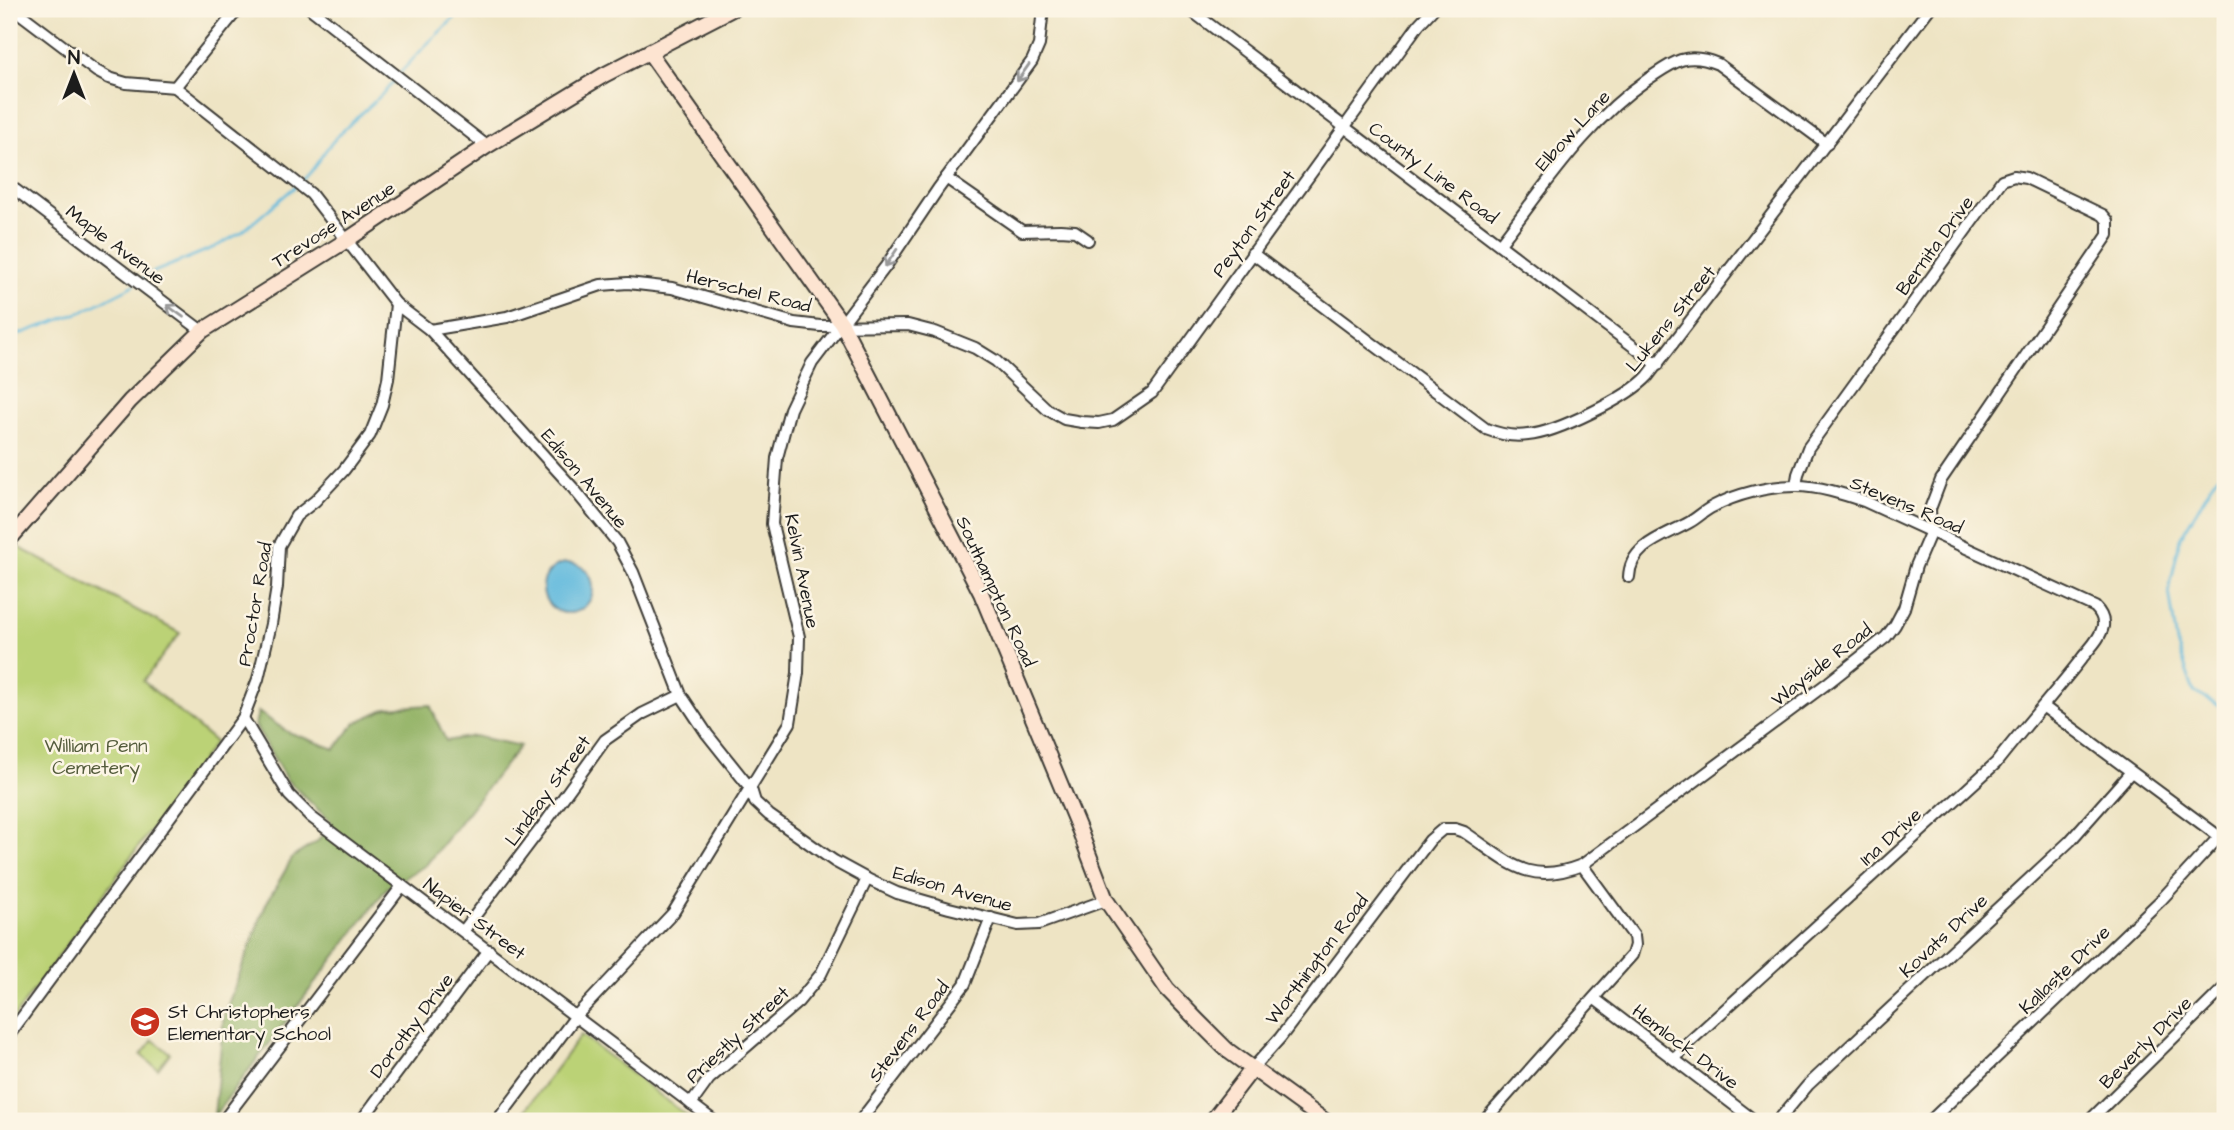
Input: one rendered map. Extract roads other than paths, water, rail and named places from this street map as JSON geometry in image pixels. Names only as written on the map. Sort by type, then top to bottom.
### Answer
[{"type":"street","points":[[14,9],[109,78],[126,83],[176,87],[238,9]]},
{"type":"street","points":[[311,9],[487,146]]},
{"type":"street","name":"Trevose Avenue","points":[[9,540],[130,401],[202,331],[347,240],[487,146],[604,75],[733,9]]},
{"type":"street","name":"Kelvin Avenue","points":[[497,1121],[576,1016],[673,913],[790,723],[798,673],[799,638],[772,524],[777,458],[790,409],[812,363],[886,266],[946,178],[1032,61],[1039,46],[1043,9]]},
{"type":"street","name":"County Line Road","points":[[1189,9],[1658,365]]},
{"type":"street","name":"Peyton Street","points":[[1079,422],[1099,423],[1113,419],[1152,393],[1419,24],[1433,9]]},
{"type":"street","name":"Lukens Street","points":[[1252,253],[1486,429],[1497,433],[1528,435],[1549,430],[1639,386],[1658,365],[1929,9]]},
{"type":"street","name":"Southampton Road","points":[[649,52],[842,324],[981,593],[1106,900],[1167,989],[1227,1050],[1325,1121]]},
{"type":"street","name":"Elbow Lane","points":[[1500,244],[1602,118],[1644,83],[1679,60],[1699,58],[1718,64],[1827,144]]},
{"type":"street","name":"Edison Avenue","points":[[176,87],[307,189],[396,304],[430,330],[573,488],[617,542],[632,572],[681,695],[707,734],[751,789],[755,803],[834,861],[897,893],[1018,925],[1039,924],[1106,900]]},
{"type":"street","name":"Bernita Drive","points":[[1796,486],[1808,449],[2002,180],[2014,176],[2025,178],[2103,215],[2108,221],[2108,235],[2078,279]]},
{"type":"street","points":[[946,178],[1022,231],[1075,231],[1088,240]]},
{"type":"street","name":"Maple Avenue","points":[[9,185],[202,331]]},
{"type":"street","name":"Wayside Road","points":[[1583,865],[1886,637],[1904,608],[1916,566],[1931,531],[1930,509],[1941,480],[2078,279]]},
{"type":"street","name":"Herschel Road","points":[[430,330],[507,317],[601,285],[628,283],[672,288],[794,323],[820,326],[908,325],[955,339],[996,361],[1048,410],[1079,422]]},
{"type":"street","name":"Proctor Road","points":[[9,1035],[243,718],[258,679],[271,624],[279,546],[296,516],[315,501],[344,470],[370,435],[382,405],[388,379],[396,304]]},
{"type":"street","name":"Stevens Road","points":[[1629,577],[1632,561],[1645,546],[1712,507],[1761,490],[1796,486],[1831,491],[1864,501],[2095,607],[2102,619]]},
{"type":"street","name":"Ina Drive","points":[[1675,1059],[1687,1044],[1996,763],[2044,707],[2100,634],[2102,619]]},
{"type":"street","name":"Lindsay Street","points":[[464,930],[605,740],[642,714],[681,695]]},
{"type":"street","points":[[2044,707],[2222,839]]},
{"type":"street","name":"Napier Street","points":[[243,718],[289,795],[311,817],[714,1121]]},
{"type":"street","name":"Kovats Drive","points":[[1778,1121],[1808,1085],[2070,841],[2130,773]]},
{"type":"street","name":"Worthington Road","points":[[1213,1121],[1252,1068],[1280,1038],[1430,840],[1443,829],[1453,828],[1464,832],[1514,866],[1527,871],[1556,872],[1583,865]]},
{"type":"street","name":"Kallaste Drive","points":[[1930,1121],[2222,839]]},
{"type":"street","points":[[1484,1121],[1632,955],[1634,936],[1583,865]]},
{"type":"street","name":"Priestly Street","points":[[691,1104],[709,1079],[798,1002],[821,974],[867,879]]},
{"type":"street","points":[[223,1121],[402,886]]},
{"type":"street","name":"Stevens Road","points":[[860,1121],[921,1045],[965,984],[991,918]]},
{"type":"street","name":"Dorothy Drive","points":[[360,1121],[489,950]]},
{"type":"street","name":"Beverly Drive","points":[[2089,1121],[2225,987]]},
{"type":"street","name":"Hemlock Drive","points":[[1595,999],[1755,1121]]},
{"type":"water","points":[[568,563],[586,570],[593,588],[586,606],[568,613],[550,606],[543,588],[550,570]]},
{"type":"waterway","points":[[400,73],[464,9]]},
{"type":"waterway","points":[[302,181],[337,137],[396,79]]},
{"type":"waterway","points":[[139,281],[242,232],[297,185]]},
{"type":"waterway","points":[[9,338],[84,311],[134,285]]},
{"type":"waterway","points":[[2225,468],[2214,481],[2180,539],[2169,591],[2177,644],[2194,692],[2225,709]]},
{"type":"place","name":"St Christophers Elementary School","points":[[145,1022]]},
{"type":"park label","name":"William Penn Cemetery","points":[[96,756]]}]
